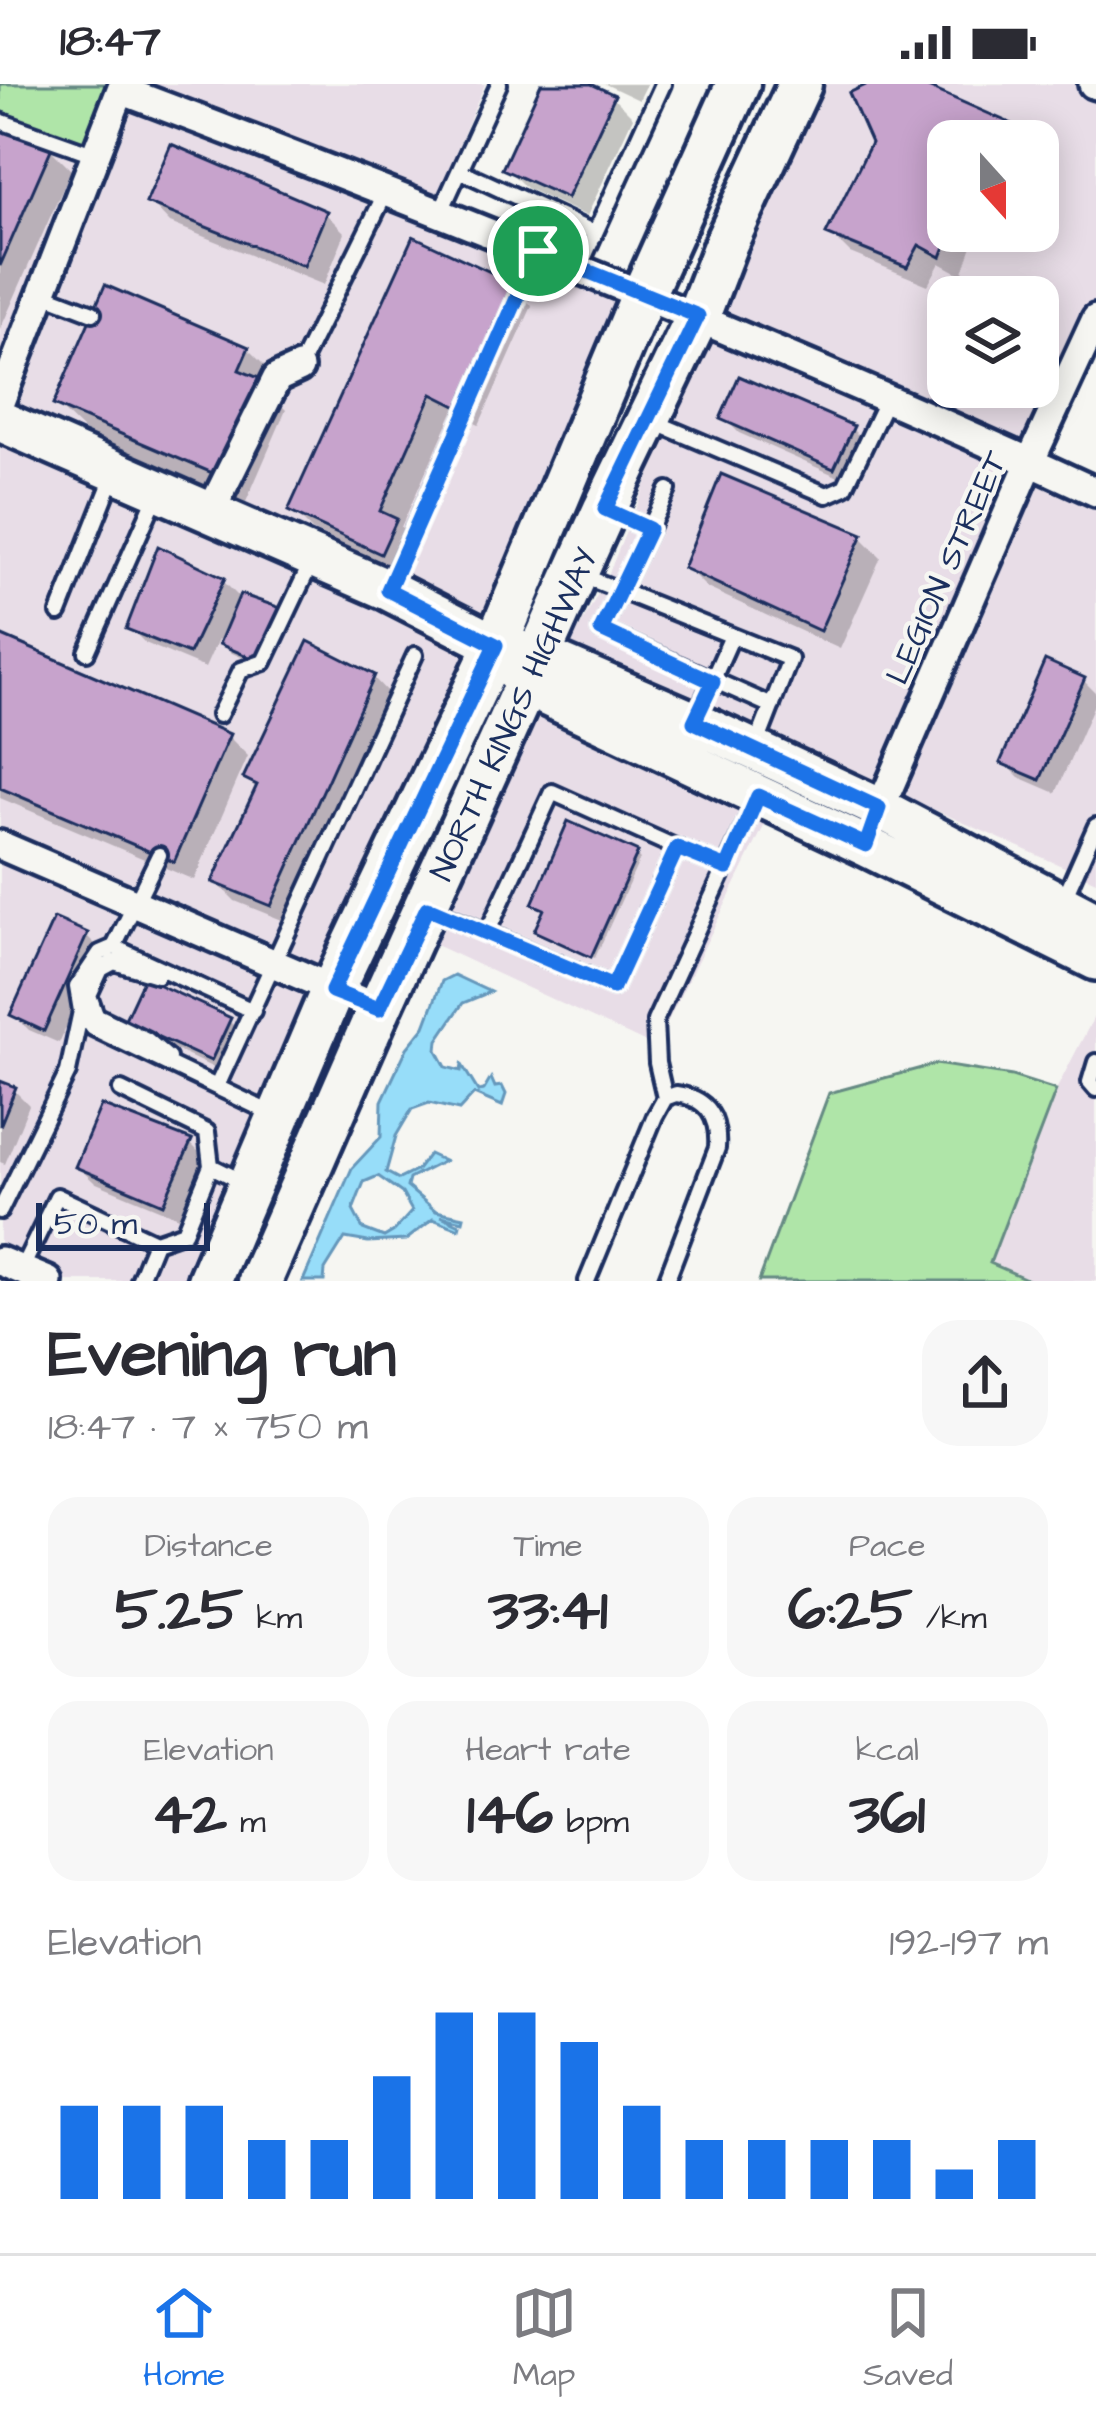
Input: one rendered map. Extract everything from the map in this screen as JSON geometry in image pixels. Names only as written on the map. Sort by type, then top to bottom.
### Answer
[{"type":"main road","name":"NORTH KINGS HIGHWAY","points":[[208,1281],[332,991],[496,645],[643,295],[738,84]]},
{"type":"main road","name":"NORTH KINGS HIGHWAY","points":[[260,1281],[605,509],[661,425],[726,243],[800,84]]},
{"type":"main road","points":[[0,421],[388,590],[496,645],[533,671],[758,796],[873,827],[1078,914]]},
{"type":"main road","points":[[533,671],[694,722],[754,751],[1096,960]]},
{"type":"street","points":[[0,402],[122,87],[698,316],[1096,492]]},
{"type":"street","name":"LEGION STREET","points":[[873,827],[1096,319]]},
{"type":"street","points":[[209,515],[277,378],[299,368]]},
{"type":"street","points":[[0,845],[379,1009]]},
{"type":"street","points":[[6,1266],[48,1281]]},
{"type":"lane","points":[[441,211],[499,84]]},
{"type":"lane","points":[[579,268],[663,84]]},
{"type":"lane","points":[[8,126],[93,154]]},
{"type":"lane","points":[[461,172],[595,233]]},
{"type":"lane","points":[[299,368],[387,190]]},
{"type":"lane","points":[[388,590],[538,251]]},
{"type":"lane","points":[[41,293],[93,313]]},
{"type":"lane","points":[[661,425],[827,495],[845,487],[886,399]]},
{"type":"lane","points":[[59,613],[115,473]]},
{"type":"lane","points":[[668,490],[601,630],[772,706]]},
{"type":"lane","points":[[87,652],[158,492]]},
{"type":"lane","points":[[605,509],[649,529]]},
{"type":"lane","points":[[219,715],[241,670],[264,662],[313,558]]},
{"type":"lane","points":[[576,573],[790,659],[754,751]]},
{"type":"lane","points":[[694,722],[732,636]]},
{"type":"lane","points":[[218,1084],[415,655]]},
{"type":"lane","points":[[488,933],[552,792],[727,868]]},
{"type":"lane","points":[[586,1281],[665,1098],[655,1021],[758,796]]},
{"type":"lane","points":[[1078,914],[1096,826]]},
{"type":"lane","points":[[427,908],[613,987],[677,848]]},
{"type":"lane","points":[[114,947],[159,855]]},
{"type":"lane","points":[[0,1211],[68,1072],[81,1011],[77,987],[100,952],[114,947],[253,1011]]},
{"type":"lane","points":[[180,1069],[147,1040],[97,1015],[89,995],[101,969],[114,962],[225,996]]},
{"type":"lane","points":[[81,1011],[93,1028],[279,1117]]},
{"type":"lane","points":[[1096,1061],[1090,1082],[1096,1089]]},
{"type":"lane","points":[[6,1266],[57,1196],[155,1242],[184,1232],[211,1166],[207,1132],[121,1090]]},
{"type":"lane","points":[[665,1098],[676,1094],[697,1100],[712,1112],[718,1129],[717,1148],[666,1281]]},
{"type":"lane","points":[[211,1166],[250,1185]]},
{"type":"lane","points":[[139,1281],[155,1242]]},
{"type":"shaded area","points":[[0,84],[485,84],[432,207],[643,295],[209,1281],[0,1281]]},
{"type":"shaded area","points":[[812,84],[1096,84],[1096,319],[1059,399],[1059,276],[927,276],[927,408],[1055,408],[1030,461],[1096,492],[1096,881],[801,751],[655,1047],[414,935],[608,575]]},
{"type":"shaded area","points":[[1096,1013],[1096,1281],[1031,1281],[990,1264],[1056,1090]]},
{"type":"green space","points":[[0,84],[106,84],[121,90],[99,147],[0,113]]},
{"type":"green space","points":[[936,1064],[1012,1076],[1056,1090],[990,1263],[1031,1281],[759,1281],[829,1093]]},
{"type":"water","points":[[454,975],[490,992],[463,1003],[438,1040],[437,1050],[446,1067],[461,1071],[462,1065],[478,1091],[491,1078],[506,1094],[502,1106],[474,1094],[459,1110],[429,1103],[412,1109],[396,1136],[386,1172],[399,1179],[417,1170],[429,1154],[444,1161],[409,1179],[407,1187],[436,1211],[464,1217],[463,1221],[441,1216],[460,1225],[459,1229],[433,1219],[406,1240],[345,1238],[325,1270],[324,1281],[303,1281],[352,1168],[381,1137],[382,1101],[407,1048],[425,1026],[442,981]],"holes":[[[378,1176],[402,1193],[412,1211],[394,1231],[384,1237],[363,1229],[353,1210],[364,1182]]]},
{"type":"building","points":[[541,84],[591,84],[615,95],[567,198],[502,169]]},
{"type":"building","points":[[868,84],[921,84],[1003,120],[927,120],[927,249],[919,245],[907,267],[826,234],[871,143],[849,93]]},
{"type":"building","points":[[0,128],[52,147],[0,266]]},
{"type":"building","points":[[171,144],[327,211],[304,266],[146,203]]},
{"type":"building","points":[[413,236],[514,283],[458,407],[432,394],[380,511],[397,519],[381,554],[288,511]]},
{"type":"building","points":[[105,285],[249,347],[239,370],[259,378],[217,475],[53,405]]},
{"type":"building","points":[[739,376],[854,426],[834,469],[720,419]]},
{"type":"building","points":[[721,474],[863,534],[820,631],[683,568]]},
{"type":"building","points":[[158,546],[225,578],[189,654],[126,629]]},
{"type":"building","points":[[240,594],[281,608],[256,660],[219,644]]},
{"type":"building","points":[[0,635],[230,734],[174,862],[0,788]]},
{"type":"building","points":[[308,641],[375,675],[271,906],[212,882],[257,785],[243,778]]},
{"type":"building","points":[[1045,660],[1085,678],[1040,780],[1000,763]]},
{"type":"building","points":[[568,821],[638,852],[591,957],[534,931],[544,909],[532,904]]},
{"type":"building","points":[[54,918],[88,933],[44,1031],[10,1015]]},
{"type":"building","points":[[144,978],[231,1018],[211,1061],[124,1021]]},
{"type":"building","points":[[0,1081],[16,1087],[0,1126]]},
{"type":"building","points":[[101,1105],[192,1140],[163,1204],[75,1167]]},
{"type":"route","points":[[538,251],[698,316],[605,509],[649,529],[601,630],[713,682],[694,722],[879,808],[866,845],[758,796],[727,868],[677,848],[613,987],[427,908],[379,1009],[332,991],[496,645],[388,590],[538,251]]}]
